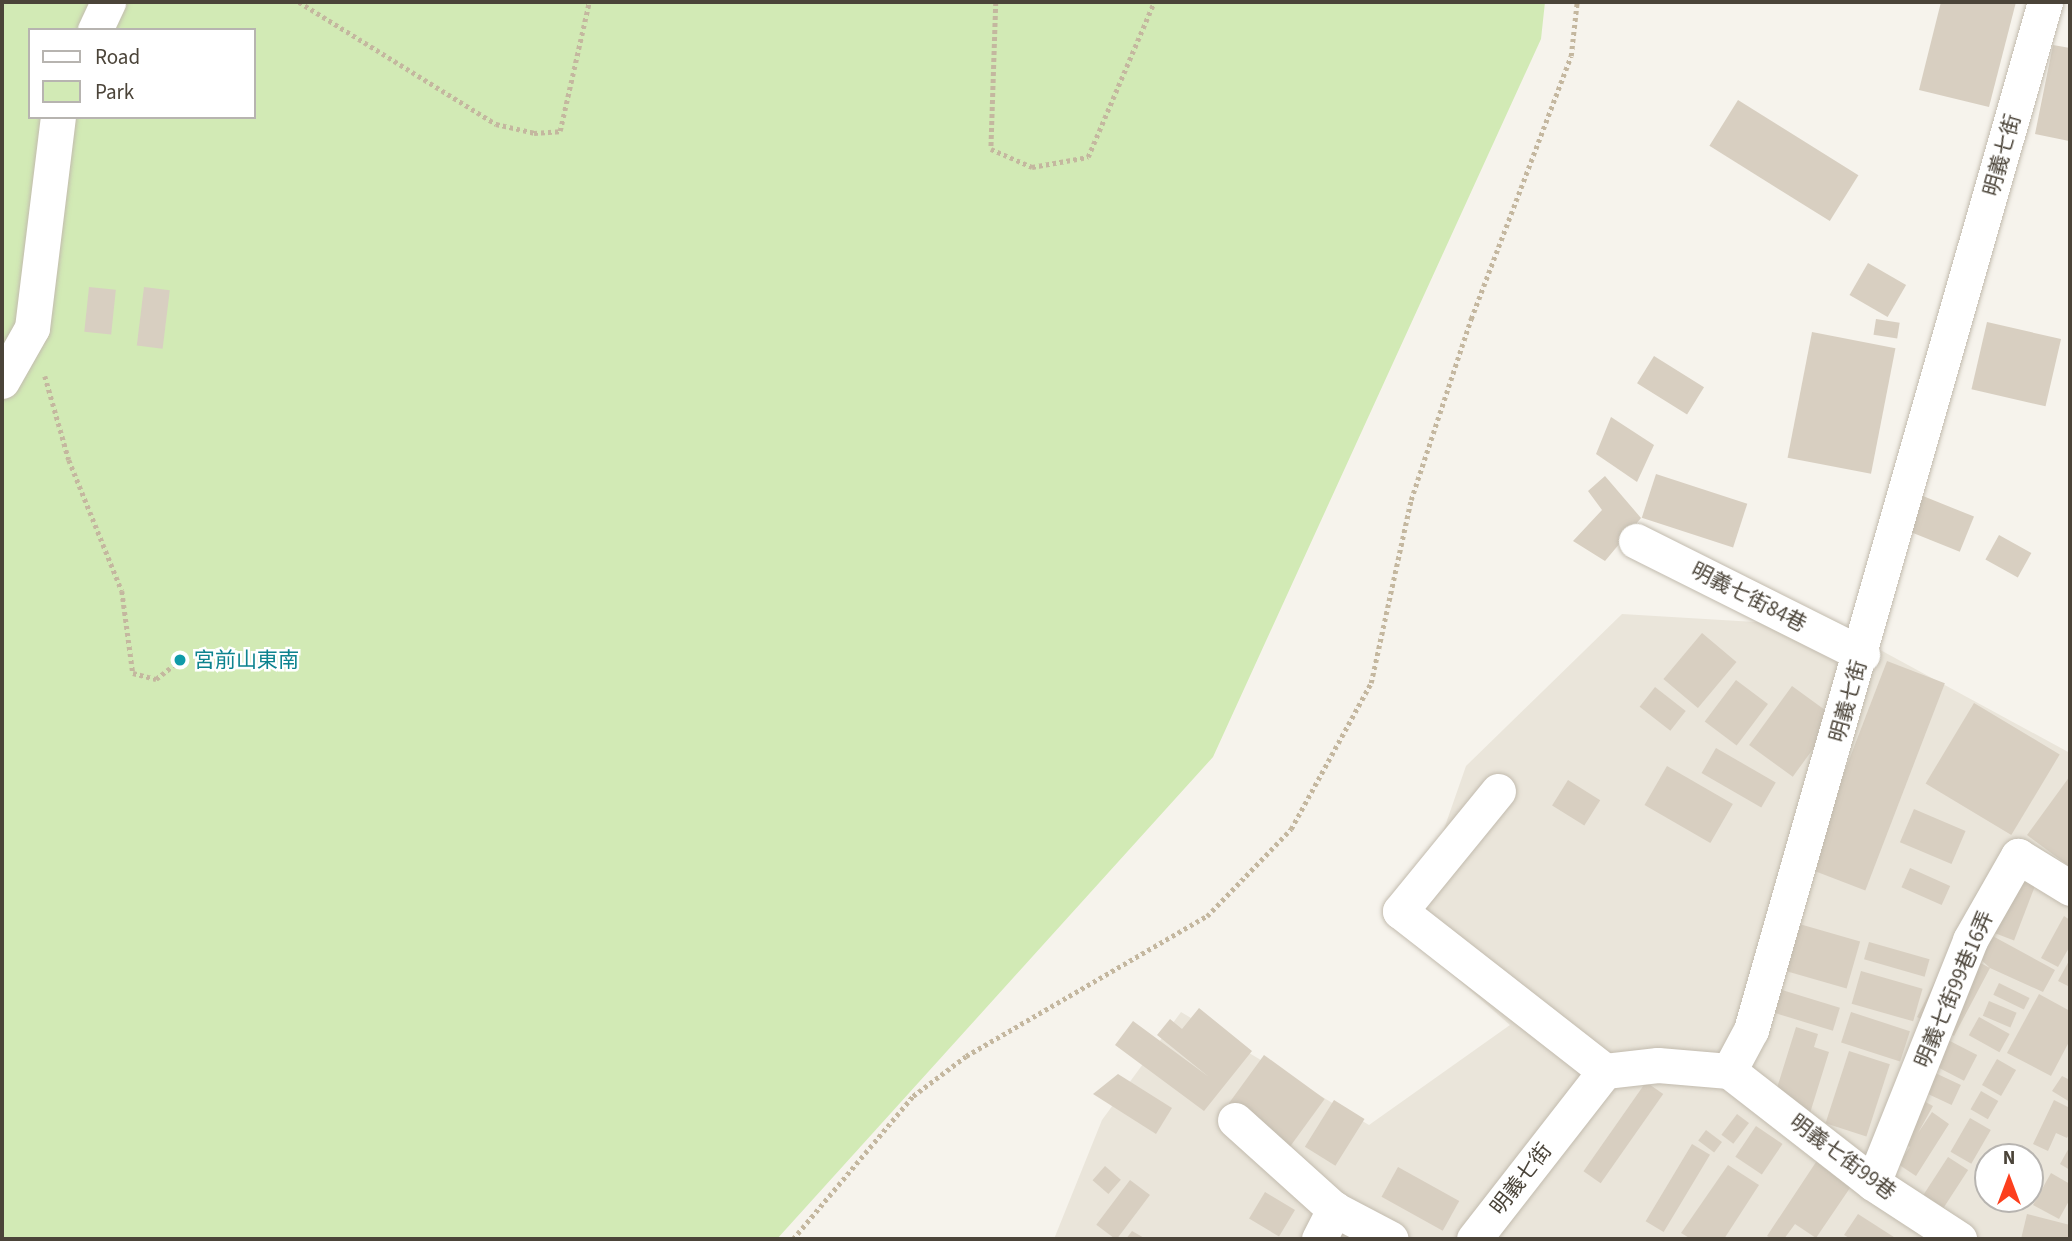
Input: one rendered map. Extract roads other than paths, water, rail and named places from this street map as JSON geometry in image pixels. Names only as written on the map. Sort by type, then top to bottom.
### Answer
[{"type":"street","points":[[96,28],[108,2]]},
{"type":"street","name":"明義七街","points":[[1729,1071],[1752,1030],[1862,654],[2045,2]]},
{"type":"street","points":[[2,381],[32,328],[58,119]]},
{"type":"street","name":"明義七街84巷","points":[[1636,541],[1862,654]]},
{"type":"street","points":[[1498,791],[1400,911],[1605,1071],[1658,1065],[1729,1071]]},
{"type":"street","name":"明義七街99巷16弄","points":[[1873,1183],[1970,940],[2018,856],[2070,888]]},
{"type":"street","name":"明義七街","points":[[1474,1239],[1605,1071]]},
{"type":"street","name":"明義七街99巷","points":[[1729,1071],[1873,1183],[1959,1239]]},
{"type":"street","points":[[1235,1120],[1326,1224],[1391,1239]]},
{"type":"place","name":"宮前山東南","points":[[180,660]]}]
